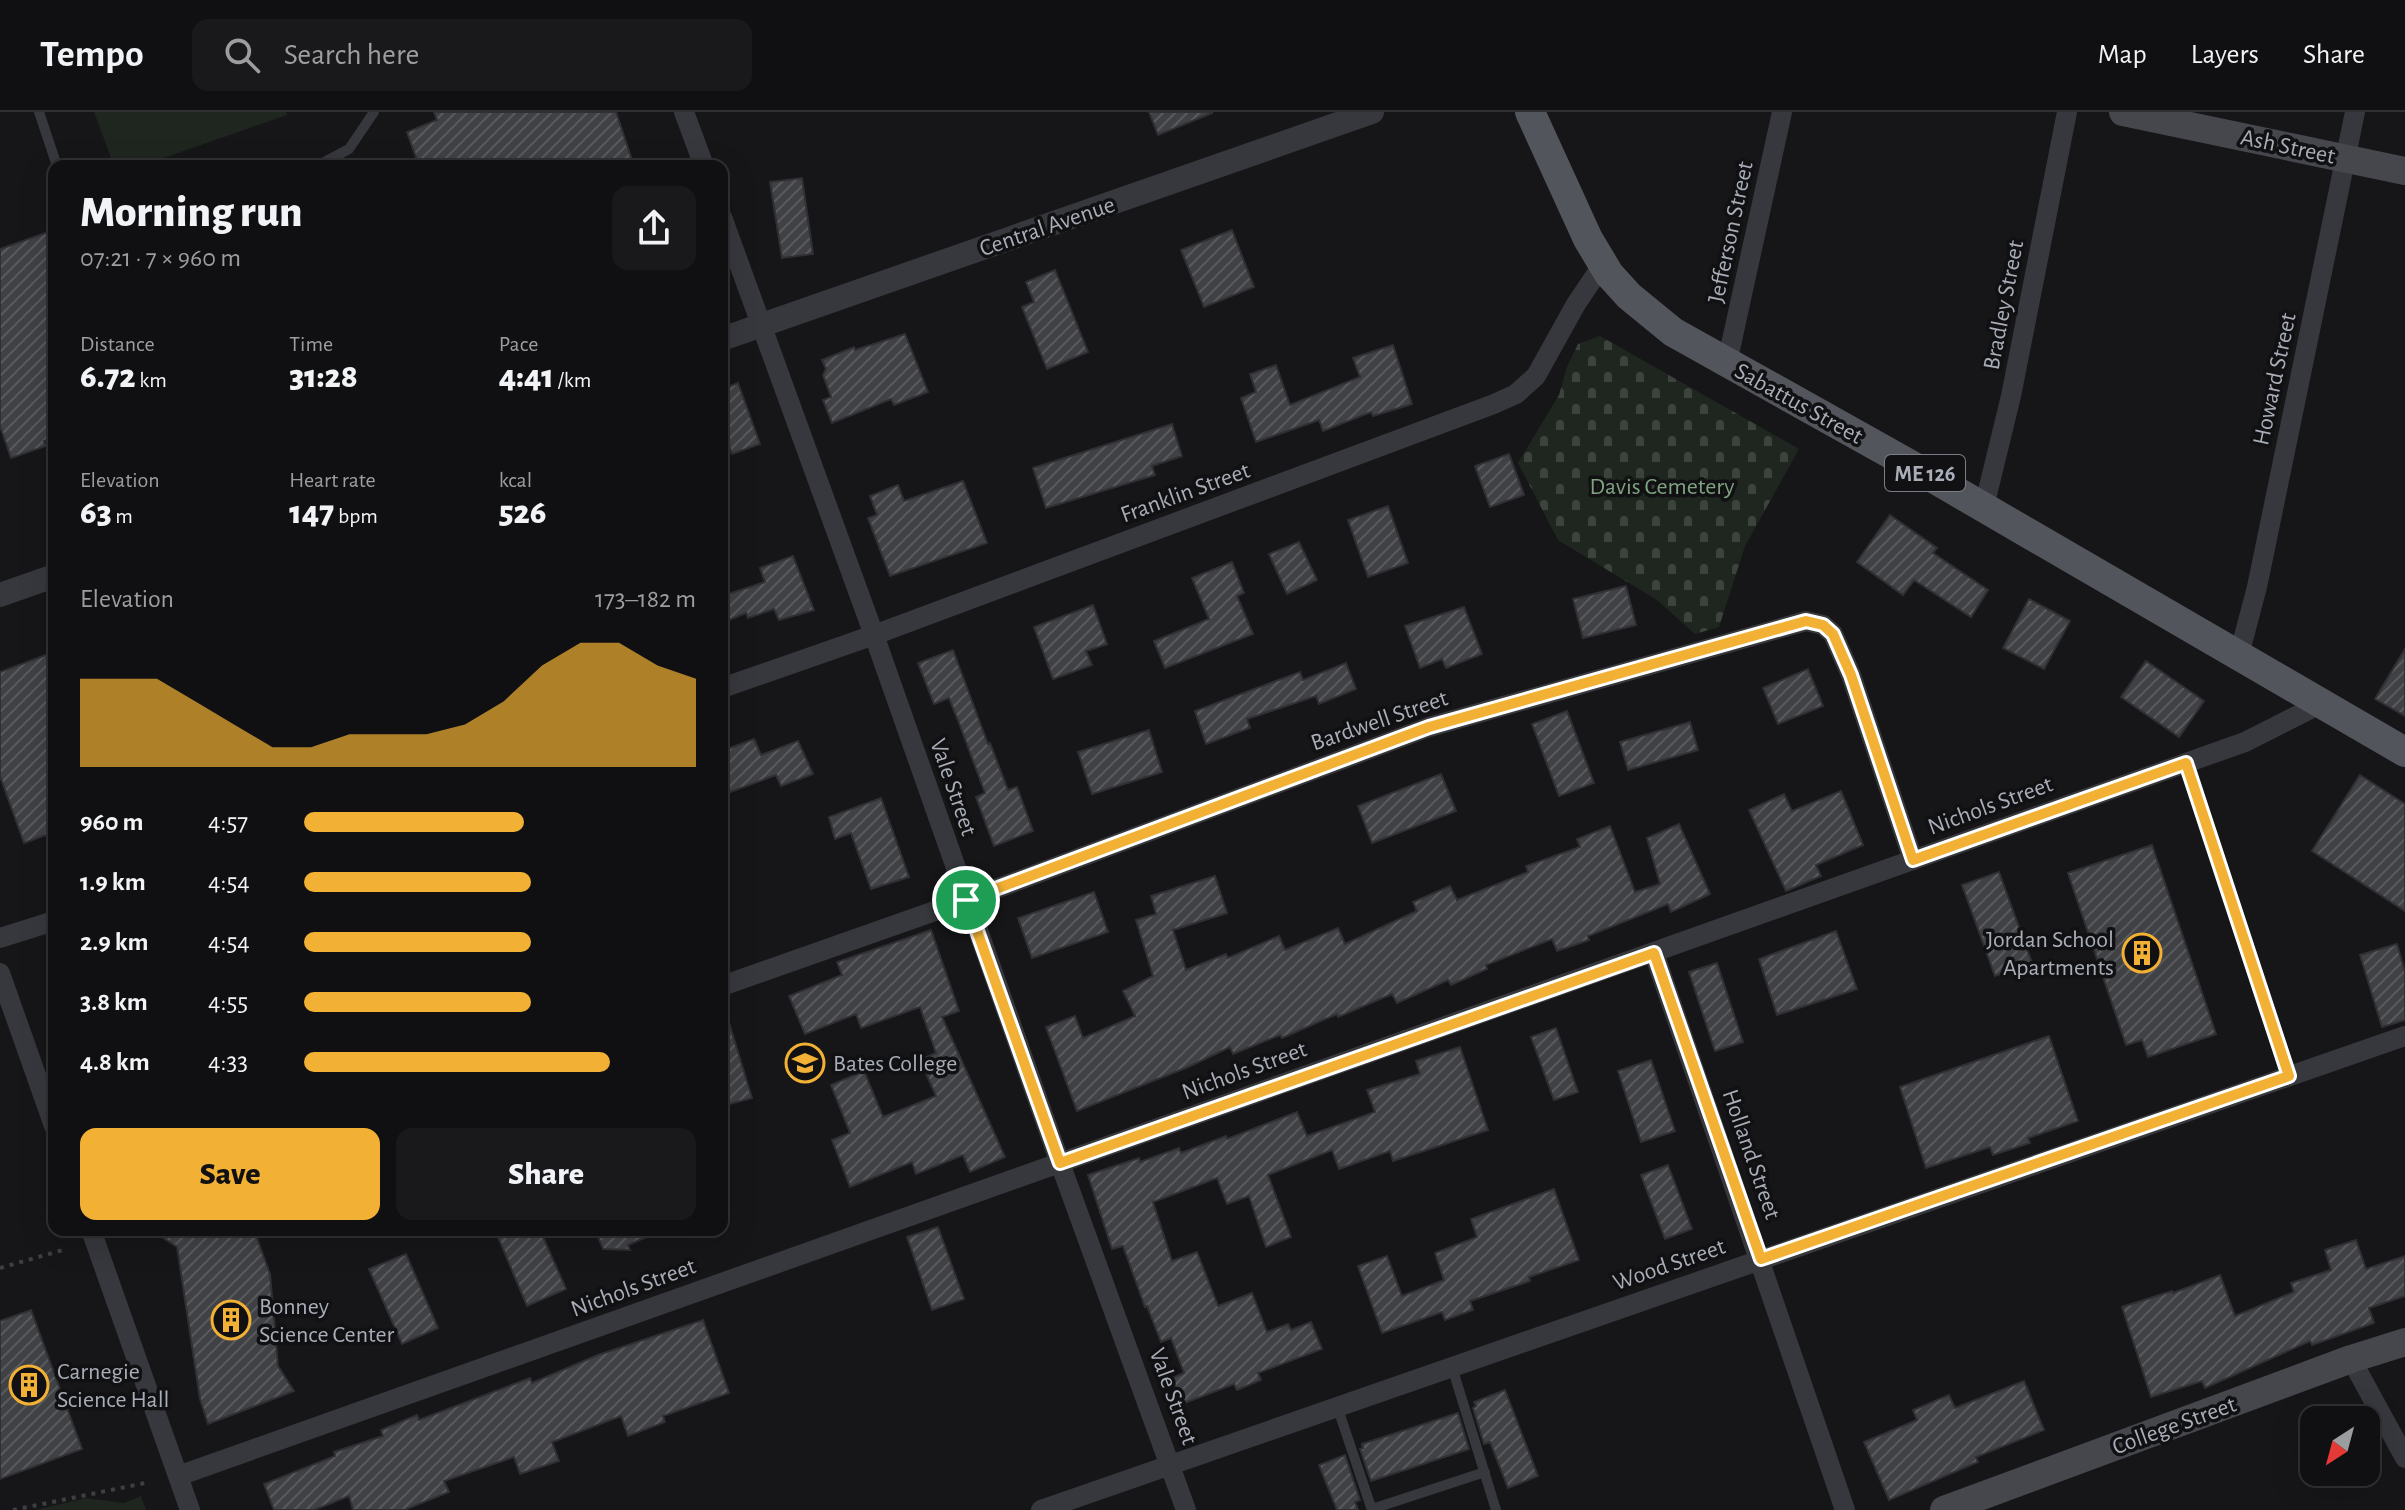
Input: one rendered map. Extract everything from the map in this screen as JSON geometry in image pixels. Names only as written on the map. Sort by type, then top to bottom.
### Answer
[{"type":"main road","name":"Sabattus Street","points":[[1530,112],[1603,264],[1629,296],[1673,332],[1984,507],[2405,752]]},
{"type":"main road","name":"Ash Street","points":[[2123,112],[2405,171]]},
{"type":"main road","name":"College Street","points":[[1944,1510],[2351,1359],[2405,1342]]},
{"type":"street","points":[[684,112],[702,160]]},
{"type":"street","name":"Central Avenue","points":[[728,337],[1372,112]]},
{"type":"street","name":"Jefferson Street","points":[[1727,363],[1782,112]]},
{"type":"street","name":"Bradley Street","points":[[1984,507],[2011,396],[2067,112]]},
{"type":"street","name":"Howard Street","points":[[2239,655],[2257,587],[2355,112]]},
{"type":"street","name":"Vale Street","points":[[728,234],[1186,1510]]},
{"type":"street","name":"Franklin Street","points":[[728,686],[874,635],[1516,394],[1536,376],[1576,304],[1603,264]]},
{"type":"street","points":[[0,595],[48,578]]},
{"type":"street","name":"Bardwell Street","points":[[728,984],[966,900],[1429,727],[1806,621],[1823,625],[1833,634],[1851,675],[1913,860]]},
{"type":"street","name":"Nichols Street","points":[[178,1476],[2245,742],[2322,703]]},
{"type":"street","points":[[0,938],[48,923]]},
{"type":"street","name":"Holland Street","points":[[1654,953],[1845,1510]]},
{"type":"street","points":[[0,973],[48,1109]]},
{"type":"street","name":"Wood Street","points":[[1041,1510],[2405,1036]]},
{"type":"street","points":[[93,1236],[190,1510]]},
{"type":"street","points":[[2351,1359],[2405,1458]]},
{"type":"lane","points":[[39,112],[55,160]]},
{"type":"lane","points":[[328,160],[349,149],[374,112]]},
{"type":"lane","points":[[2186,763],[2289,1076]]},
{"type":"lane","points":[[1452,1367],[1496,1510]]},
{"type":"lane","points":[[1337,1406],[1372,1510],[1485,1472]]},
{"type":"path","points":[[0,1268],[63,1250]]},
{"type":"path","points":[[13,1510],[145,1483]]},
{"type":"green space","points":[[94,112],[286,112],[287,115],[158,160],[112,160]]},
{"type":"green space","name":"Davis Cemetery","points":[[1600,336],[1799,449],[1745,546],[1719,627],[1695,634],[1657,600],[1558,540],[1518,463],[1559,395],[1578,344]]},
{"type":"green space","points":[[141,1496],[146,1510],[35,1510],[86,1498],[124,1503]]},
{"type":"building","points":[[434,112],[616,112],[632,160],[417,160],[407,132],[437,120]]},
{"type":"building","points":[[1149,112],[1212,112],[1212,113],[1158,135]]},
{"type":"building","points":[[802,178],[813,254],[782,258],[770,182]]},
{"type":"building","points":[[1232,230],[1254,287],[1204,307],[1181,250]]},
{"type":"building","points":[[48,232],[48,439],[44,441],[46,446],[11,458],[0,426],[0,249]]},
{"type":"building","points":[[1055,270],[1088,352],[1047,369],[1022,307],[1034,302],[1026,282]]},
{"type":"building","points":[[905,334],[928,392],[894,405],[891,399],[832,423],[823,400],[831,397],[823,375],[826,369],[822,360],[854,347],[855,350]]},
{"type":"building","points":[[1393,345],[1412,404],[1373,416],[1371,412],[1323,431],[1319,420],[1256,442],[1241,398],[1256,392],[1250,374],[1276,365],[1290,405],[1360,377],[1353,358]]},
{"type":"building","points":[[738,383],[760,444],[732,454],[728,443],[728,387]]},
{"type":"building","points":[[1172,424],[1182,456],[1152,466],[1155,475],[1046,508],[1033,468]]},
{"type":"building","points":[[1509,454],[1524,495],[1490,507],[1475,466]]},
{"type":"building","points":[[963,481],[987,543],[890,576],[868,518],[877,515],[870,496],[898,485],[904,501]]},
{"type":"building","points":[[1388,506],[1408,563],[1368,577],[1348,520]]},
{"type":"building","points":[[1890,515],[1937,548],[1933,553],[1988,590],[1971,617],[1914,580],[1903,595],[1857,562]]},
{"type":"building","points":[[1299,542],[1317,580],[1287,594],[1269,554]]},
{"type":"building","points":[[793,556],[814,610],[779,620],[774,609],[748,618],[746,613],[728,620],[728,594],[765,582],[760,568]]},
{"type":"building","points":[[1232,562],[1244,593],[1237,596],[1253,634],[1165,668],[1154,641],[1209,619],[1192,578]]},
{"type":"building","points":[[1626,586],[1636,625],[1583,638],[1573,599]]},
{"type":"building","points":[[2029,599],[2070,621],[2044,669],[2003,648]]},
{"type":"building","points":[[1093,605],[1107,644],[1086,651],[1092,665],[1053,679],[1034,627]]},
{"type":"building","points":[[1464,607],[1482,654],[1446,668],[1442,659],[1420,668],[1405,626]]},
{"type":"building","points":[[2405,649],[2405,716],[2375,699]]},
{"type":"building","points":[[953,650],[1008,790],[1017,787],[1033,831],[994,846],[976,797],[985,793],[949,698],[934,704],[918,663]]},
{"type":"building","points":[[48,654],[48,834],[24,843],[0,776],[0,672]]},
{"type":"building","points":[[2146,661],[2204,701],[2179,737],[2121,697]]},
{"type":"building","points":[[1346,663],[1356,689],[1319,704],[1316,696],[1247,719],[1250,728],[1206,744],[1195,711],[1300,672],[1303,680]]},
{"type":"building","points":[[1808,669],[1823,706],[1778,724],[1763,688]]},
{"type":"building","points":[[1567,711],[1594,783],[1559,796],[1532,724]]},
{"type":"building","points":[[1690,722],[1698,750],[1628,770],[1620,742]]},
{"type":"building","points":[[1149,730],[1162,772],[1092,794],[1078,752]]},
{"type":"building","points":[[754,739],[761,755],[798,741],[813,774],[781,786],[776,775],[728,793],[728,749]]},
{"type":"building","points":[[1441,774],[1456,811],[1372,843],[1358,806]]},
{"type":"building","points":[[2360,775],[2405,804],[2405,911],[2312,851]]},
{"type":"building","points":[[1841,791],[1863,845],[1816,865],[1821,876],[1786,891],[1749,810],[1784,794],[1792,811]]},
{"type":"building","points":[[881,798],[909,877],[871,889],[851,833],[835,839],[829,817]]},
{"type":"building","points":[[1679,824],[1710,894],[1671,912],[1668,904],[1557,951],[1552,939],[1486,965],[1487,969],[1451,985],[1448,980],[1397,1003],[1392,994],[1282,1038],[1280,1035],[1233,1054],[1230,1047],[1077,1111],[1046,1027],[1075,1016],[1083,1038],[1135,1016],[1123,991],[1153,976],[1136,920],[1156,914],[1151,896],[1215,876],[1227,913],[1173,930],[1186,970],[1226,954],[1228,958],[1279,936],[1285,950],[1338,928],[1345,944],[1417,911],[1413,902],[1450,886],[1457,900],[1528,872],[1526,866],[1580,847],[1577,839],[1610,826],[1635,892],[1660,884],[1647,838]]},
{"type":"building","name":"Jordan School Apartments","points":[[2152,845],[2216,1034],[2148,1057],[2142,1040],[2126,1045],[2068,873]]},
{"type":"building","points":[[1999,872],[2032,963],[1995,976],[1962,885]]},
{"type":"building","points":[[1094,892],[1108,932],[1032,958],[1018,918]]},
{"type":"building","points":[[931,930],[959,1011],[942,1017],[1005,1157],[970,1172],[963,1155],[916,1174],[912,1162],[850,1187],[832,1140],[850,1133],[831,1085],[864,1071],[883,1117],[936,1096],[920,1060],[936,1053],[920,1007],[861,1028],[856,1014],[805,1034],[789,996],[842,975],[837,962]]},
{"type":"building","points":[[1836,931],[1857,989],[1777,1015],[1759,959]]},
{"type":"building","points":[[2397,944],[2405,972],[2405,1020],[2382,1027],[2360,955]]},
{"type":"building","points":[[1717,963],[1743,1042],[1715,1051],[1689,972]]},
{"type":"building","points":[[728,1019],[752,1098],[728,1104]]},
{"type":"building","points":[[1556,1028],[1578,1092],[1554,1100],[1531,1037]]},
{"type":"building","points":[[2049,1036],[2078,1121],[2028,1138],[2030,1143],[1993,1155],[1990,1147],[1926,1168],[1900,1087]]},
{"type":"building","points":[[1460,1047],[1488,1130],[1393,1161],[1390,1151],[1339,1169],[1332,1150],[1268,1175],[1291,1237],[1266,1247],[1249,1196],[1227,1204],[1217,1178],[1153,1202],[1172,1261],[1197,1252],[1218,1306],[1252,1293],[1267,1332],[1288,1324],[1291,1330],[1311,1322],[1322,1349],[1258,1373],[1261,1380],[1237,1390],[1234,1384],[1182,1404],[1172,1378],[1184,1373],[1171,1338],[1161,1342],[1123,1246],[1112,1249],[1088,1175],[1179,1148],[1181,1153],[1297,1112],[1307,1136],[1375,1112],[1367,1090],[1420,1074],[1416,1061]]},
{"type":"building","points":[[1651,1060],[1675,1131],[1641,1142],[1618,1071]]},
{"type":"building","points":[[1668,1165],[1692,1229],[1665,1239],[1641,1175]]},
{"type":"building","points":[[1554,1189],[1579,1260],[1529,1277],[1530,1281],[1470,1301],[1473,1310],[1445,1320],[1442,1312],[1382,1333],[1358,1266],[1387,1256],[1402,1296],[1444,1280],[1435,1253],[1477,1237],[1471,1219]]},
{"type":"building","points":[[938,1227],[964,1299],[932,1310],[907,1237]]},
{"type":"building","name":"Bonney Science Center","points":[[160,1236],[256,1236],[270,1274],[278,1366],[294,1391],[208,1424],[200,1399],[177,1247]]},
{"type":"building","points":[[498,1236],[543,1236],[566,1289],[527,1306]]},
{"type":"building","points":[[598,1236],[648,1236],[628,1245],[630,1250],[603,1249]]},
{"type":"building","points":[[2356,1240],[2366,1269],[2405,1256],[2405,1296],[2369,1308],[2374,1323],[2312,1345],[2310,1341],[2205,1388],[2202,1381],[2151,1397],[2122,1307],[2173,1293],[2220,1275],[2235,1316],[2294,1292],[2291,1283],[2331,1270],[2325,1250]]},
{"type":"building","points":[[406,1254],[438,1328],[402,1344],[369,1269]]},
{"type":"building","name":"Carnegie Science Hall","points":[[31,1310],[82,1449],[0,1479],[0,1321]]},
{"type":"building","points":[[703,1320],[729,1393],[663,1416],[665,1422],[628,1436],[621,1416],[552,1442],[559,1461],[520,1474],[514,1457],[444,1481],[449,1492],[404,1510],[353,1510],[349,1496],[314,1510],[274,1510],[264,1484],[335,1456],[334,1452],[383,1436],[381,1430],[417,1415],[419,1420],[530,1378],[532,1383],[598,1355]]},
{"type":"building","points":[[2024,1381],[2044,1430],[1976,1457],[1978,1462],[1889,1500],[1864,1442],[1917,1420],[1913,1410],[1949,1395],[1955,1408]]},
{"type":"building","points":[[1505,1390],[1538,1476],[1508,1488],[1490,1442],[1484,1444],[1473,1408],[1476,1406],[1474,1402]]},
{"type":"building","points":[[1458,1413],[1469,1449],[1371,1481],[1360,1449],[1363,1448],[1362,1444]]},
{"type":"building","points":[[1345,1455],[1360,1500],[1355,1502],[1358,1510],[1337,1510],[1319,1465]]},
{"type":"place","name":"Jordan School Apartments","points":[[2142,953]]},
{"type":"place","name":"Bates College","points":[[805,1063]]},
{"type":"place","name":"Bonney Science Center","points":[[231,1320]]},
{"type":"place","name":"Carnegie Science Hall","points":[[29,1385]]},
{"type":"route","points":[[1814,621],[1833,634],[1851,675],[1913,860],[2186,763],[2289,1076],[1761,1259],[1654,953],[1060,1163],[966,900],[1429,727],[1814,621]]}]
